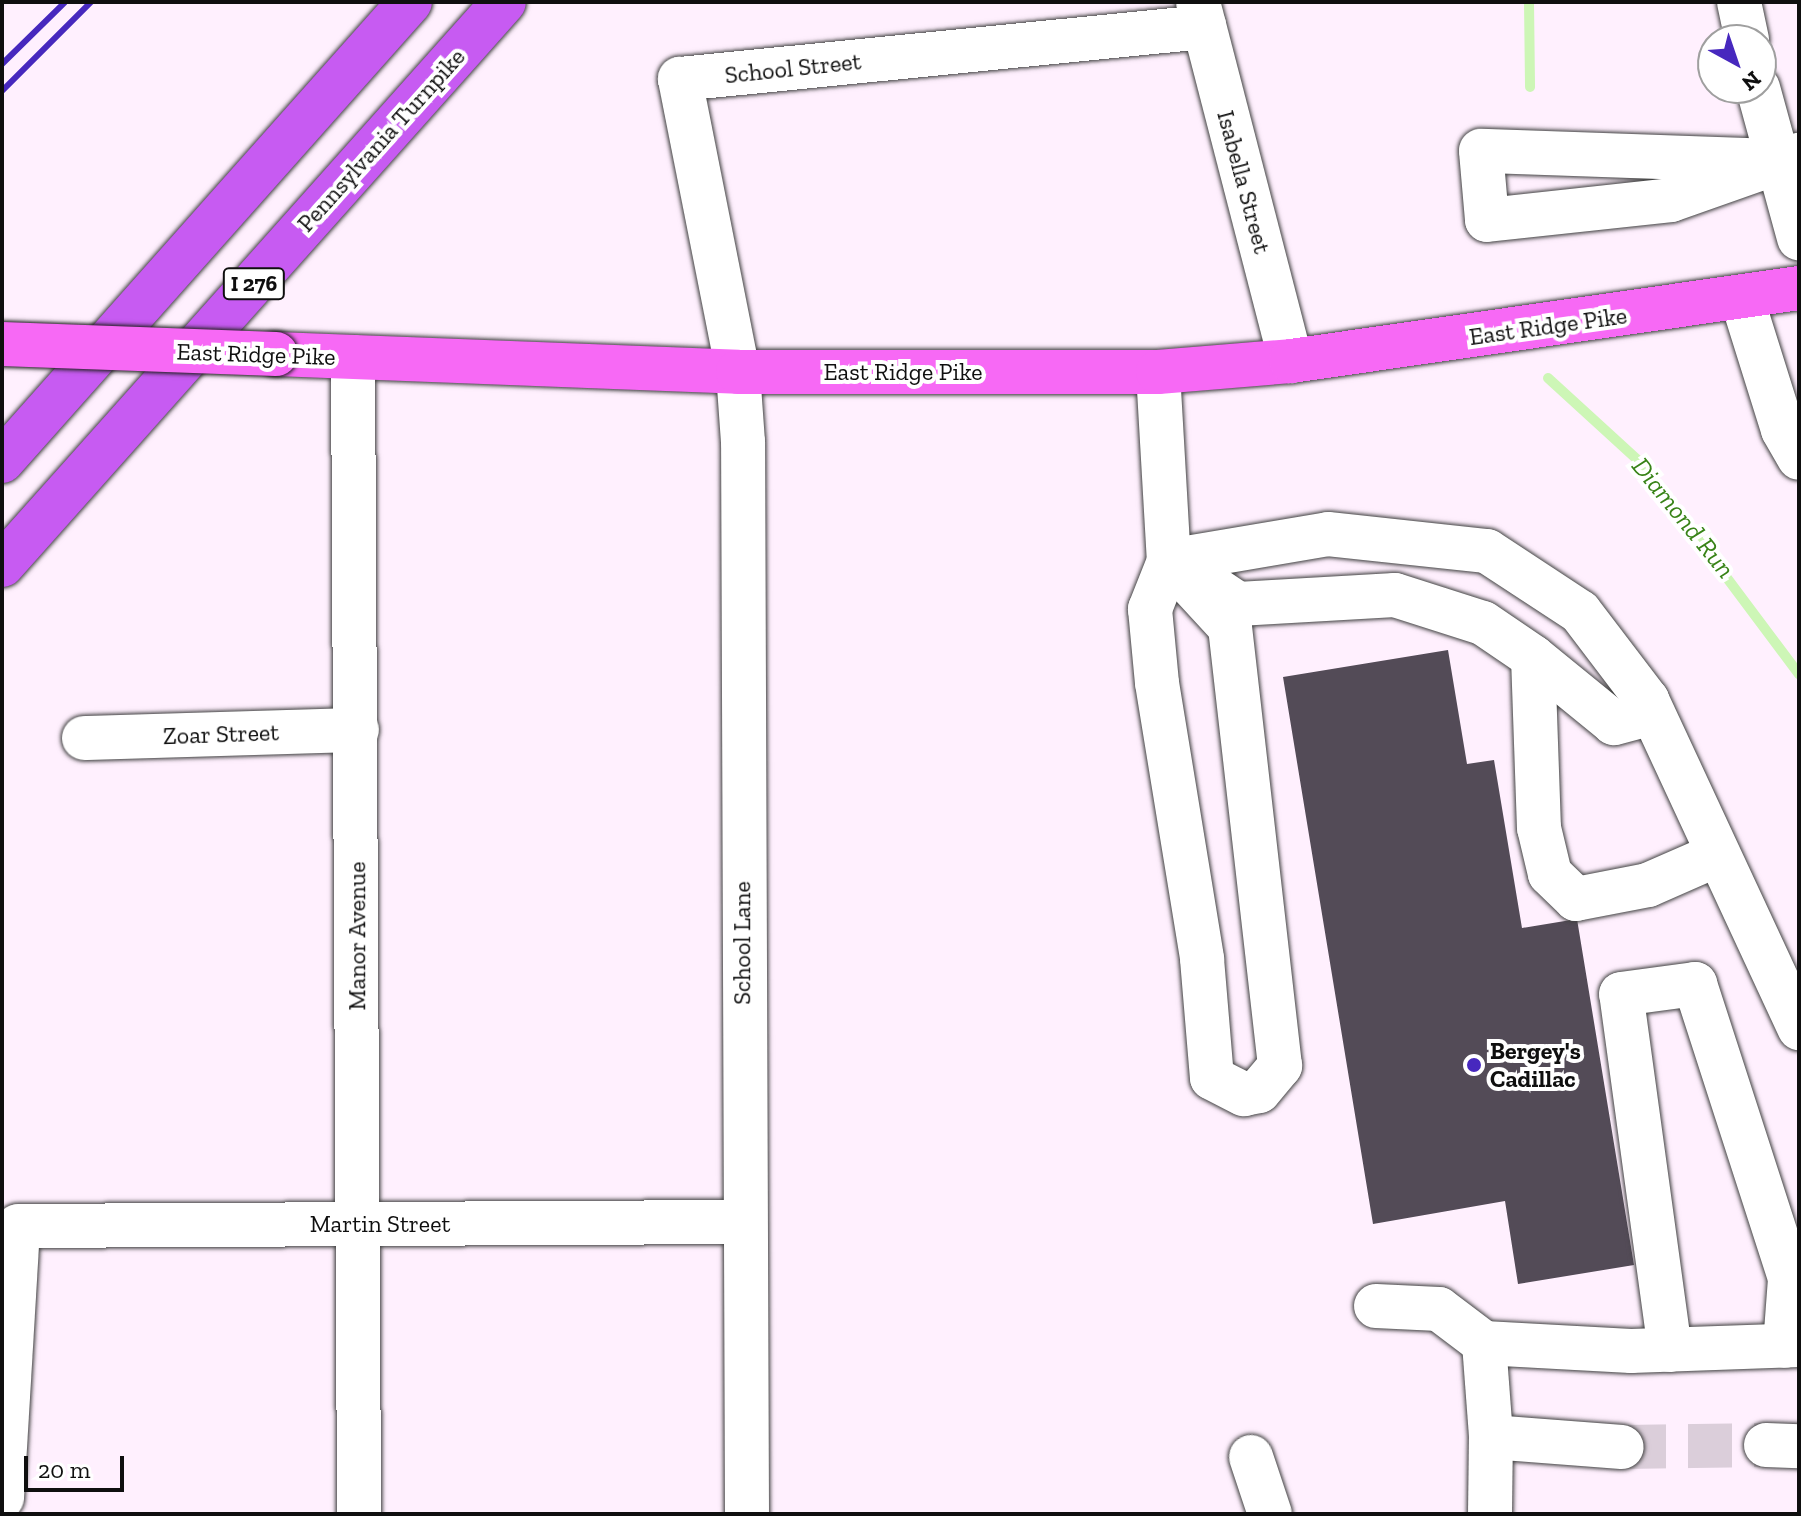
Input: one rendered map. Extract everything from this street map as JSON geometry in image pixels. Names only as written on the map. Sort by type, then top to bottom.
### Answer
[{"type":"highway","name":"I 276","points":[[2,461],[410,2]]},
{"type":"highway","name":"Pennsylvania Turnpike","points":[[2,565],[504,2]]},
{"type":"main road","name":"East Ridge Pike","points":[[2,344],[738,372],[1158,372],[1291,361],[1742,299],[1799,288]]},
{"type":"street","points":[[1739,2],[1744,24]]},
{"type":"street","name":"Isabella Street","points":[[1201,15],[1291,361]]},
{"type":"street","name":"School Street","points":[[738,372],[680,79],[1201,15]]},
{"type":"street","points":[[1765,104],[1787,158],[1799,238]]},
{"type":"street","points":[[1481,151],[1787,158],[1671,200],[1487,220],[1481,151]]},
{"type":"street","points":[[1742,299],[1798,453]]},
{"type":"street","name":"Manor Avenue","points":[[353,357],[359,1514]]},
{"type":"street","name":"School Lane","points":[[738,372],[742,1222],[747,1514]]},
{"type":"street","points":[[1158,372],[1169,561],[1150,609],[1202,959],[1212,1078],[1244,1094],[1259,1091],[1280,1066],[1230,627],[1169,561]]},
{"type":"street","points":[[1169,561],[1328,534],[1487,551],[1580,612],[1647,700],[1714,856],[1728,866],[1799,1028]]},
{"type":"street","points":[[1169,561],[1238,604],[1395,595],[1483,623],[1533,657],[1614,723],[1641,716],[1647,700]]},
{"type":"street","points":[[1533,657],[1534,777],[1550,874],[1576,899],[1648,885],[1714,856]]},
{"type":"street","name":"Zoar Street","points":[[84,738],[357,730]]},
{"type":"street","points":[[1376,1306],[1439,1309],[1484,1343],[1670,1350],[1792,1345],[1790,1279],[1695,984],[1621,994],[1670,1350]]},
{"type":"street","name":"Martin Street","points":[[2,1498],[18,1226],[742,1222]]},
{"type":"street","points":[[1484,1343],[1491,1437],[1490,1514]]},
{"type":"street","points":[[1491,1437],[1622,1447]]},
{"type":"street","points":[[1251,1457],[1270,1514]]},
{"type":"building","name":"Bergey's Cadillac","points":[[1448,650],[1467,764],[1494,760],[1522,928],[1577,919],[1634,1265],[1518,1284],[1505,1201],[1373,1224],[1283,677]]},
{"type":"waterway","name":"Diamond Run","points":[[1529,2],[1530,87]]},
{"type":"waterway","name":"Diamond Run","points":[[1548,378],[1641,463],[1799,674]]},
{"type":"tunnel","points":[[1622,1447],[1766,1445]]},
{"type":"railway","points":[[2,64],[65,2]]},
{"type":"railway","points":[[2,91],[91,2]]},
{"type":"place","name":"Bergey's Cadillac","points":[[1474,1065]]}]
